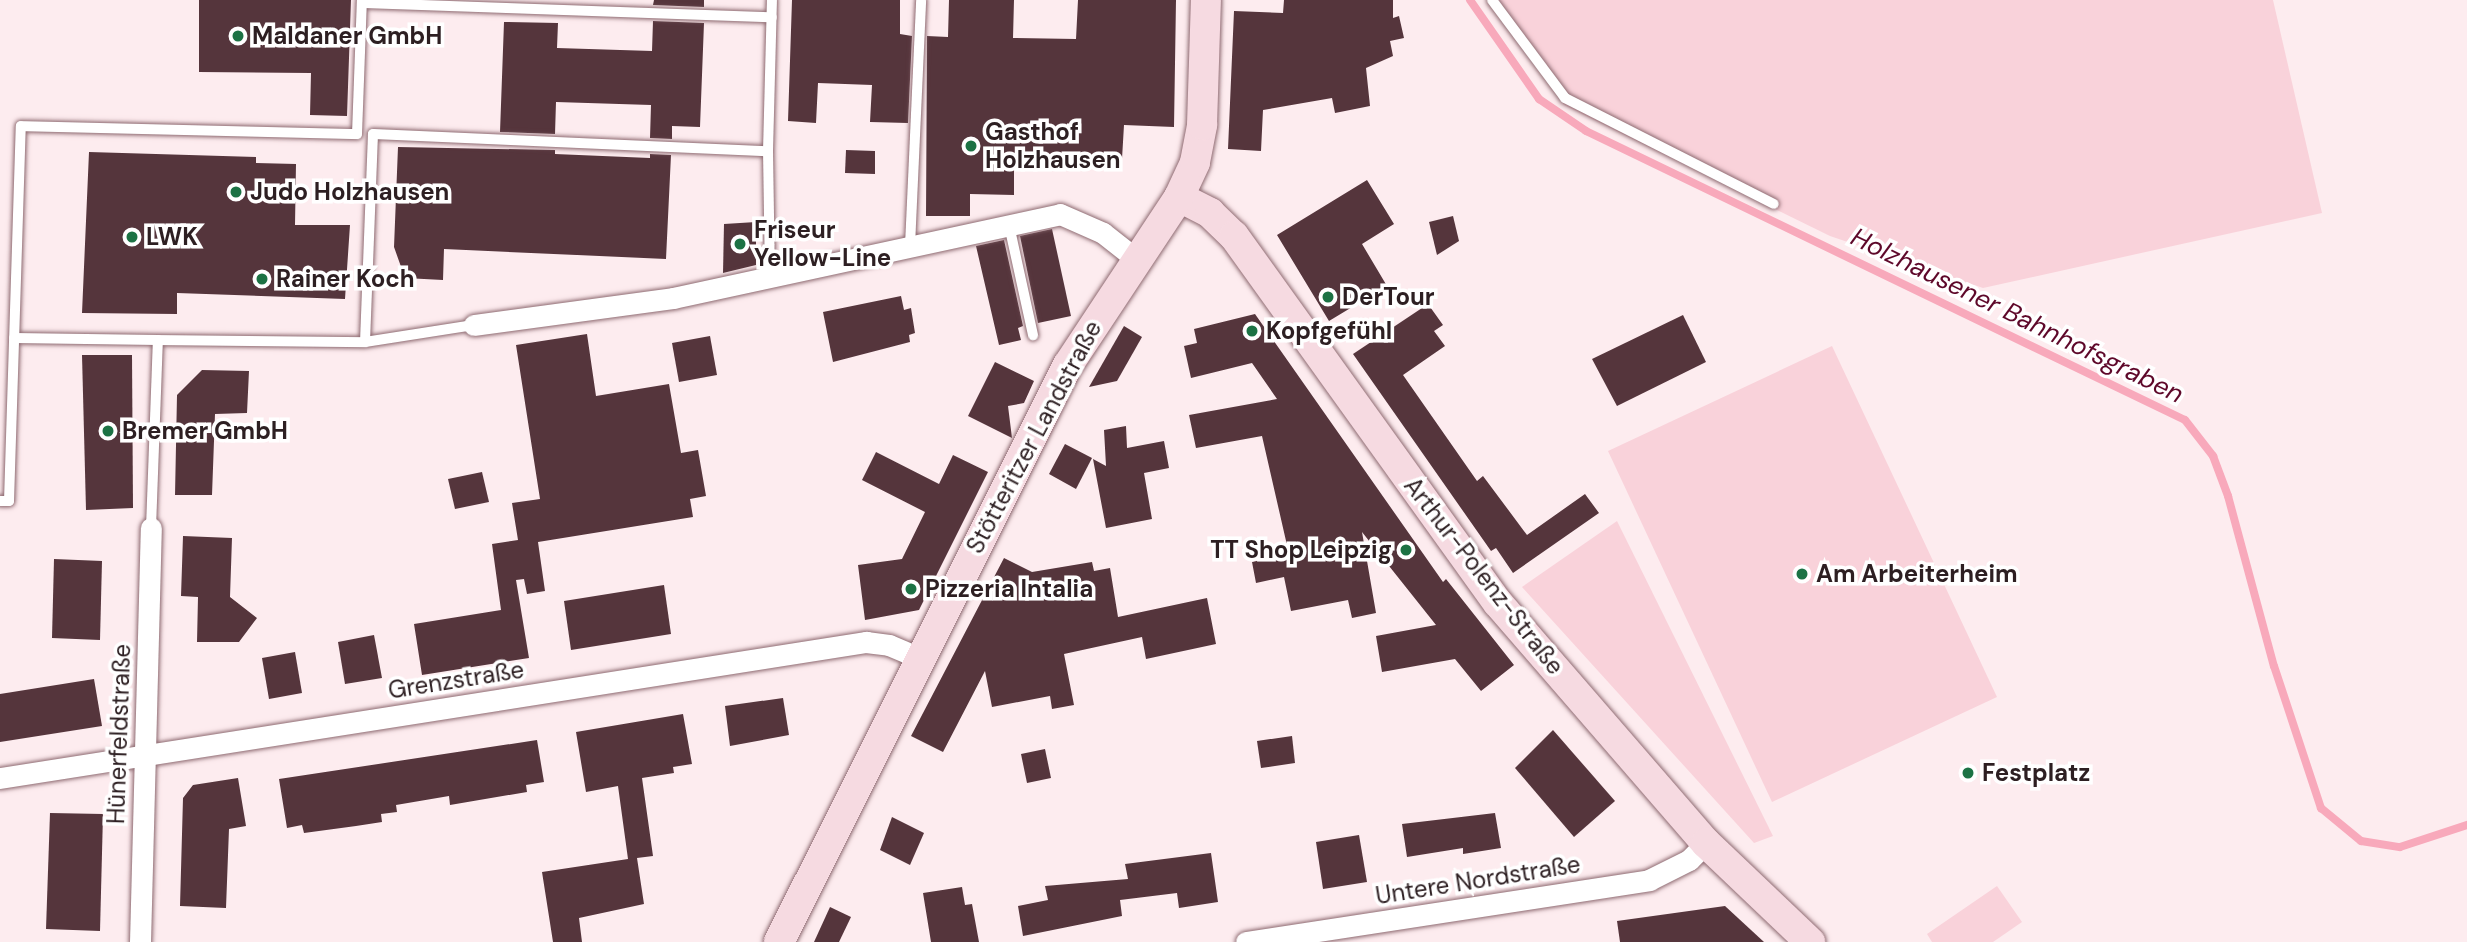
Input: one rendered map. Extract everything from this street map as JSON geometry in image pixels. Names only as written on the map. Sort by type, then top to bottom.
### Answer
[{"type":"main road","name":"Stötteritzer Landstraße","points":[[779,942],[919,657],[1068,365],[1178,197],[1195,162],[1202,125],[1206,0]]},
{"type":"main road","name":"Arthur-Polenz-Straße","points":[[1178,197],[1210,213],[1234,236],[1499,603],[1706,843],[1810,942]]},
{"type":"street","points":[[474,325],[673,298],[1060,214],[1102,233],[1136,259]]},
{"type":"street","name":"Hünerfeldstraße","points":[[140,942],[151,528]]},
{"type":"street","name":"Grenzstraße","points":[[0,778],[866,642],[889,645],[919,657]]},
{"type":"street","name":"Untere Nordstraße","points":[[1246,942],[1649,880],[1689,860],[1706,843]]},
{"type":"lane","points":[[770,277],[768,151],[772,0]]},
{"type":"lane","points":[[910,246],[921,0]]},
{"type":"lane","points":[[1492,0],[1565,98],[1774,204]]},
{"type":"lane","points":[[357,134],[362,1],[772,17]]},
{"type":"lane","points":[[0,501],[9,501],[21,126],[373,134],[768,151]]},
{"type":"lane","points":[[365,342],[373,134]]},
{"type":"lane","points":[[1009,225],[1033,335]]},
{"type":"lane","points":[[14,338],[365,342],[474,325]]},
{"type":"lane","points":[[151,528],[158,340]]},
{"type":"shaded area","points":[[1497,0],[2273,0],[2322,213],[1983,288],[1830,236],[1564,105]]},
{"type":"shaded area","name":"Am Arbeiterheim","points":[[1832,346],[1997,697],[1772,802],[1608,451]]},
{"type":"shaded area","points":[[1617,521],[1773,836],[1754,843],[1522,587]]},
{"type":"shaded area","points":[[1997,886],[2022,922],[1993,942],[1932,942],[1927,934]]},
{"type":"building","points":[[199,0],[351,0],[347,116],[310,115],[311,73],[199,72]]},
{"type":"building","points":[[654,0],[704,0],[704,7],[653,5]]},
{"type":"building","points":[[792,0],[900,0],[900,34],[912,36],[908,123],[870,122],[872,85],[818,83],[816,123],[788,121]]},
{"type":"building","points":[[949,0],[1014,0],[1013,38],[1076,39],[1078,0],[1176,0],[1174,127],[1124,125],[1122,159],[1014,154],[1014,195],[970,194],[970,216],[926,216],[927,36],[948,37]]},
{"type":"building","points":[[1284,0],[1393,0],[1393,18],[1399,16],[1404,38],[1390,41],[1393,56],[1366,68],[1370,106],[1335,113],[1332,98],[1263,110],[1261,151],[1228,149],[1234,11],[1283,13]]},
{"type":"building","points":[[653,21],[704,23],[700,127],[672,126],[672,139],[650,138],[651,105],[556,102],[555,134],[500,132],[504,22],[558,23],[557,48],[652,51]]},
{"type":"building","points":[[398,147],[555,150],[555,154],[650,158],[650,154],[671,155],[666,259],[444,249],[443,280],[405,278],[394,247]]},
{"type":"building","points":[[846,150],[875,151],[875,174],[845,173]]},
{"type":"building","points":[[89,152],[256,157],[256,163],[296,164],[295,225],[350,225],[345,299],[177,293],[177,314],[82,313]]},
{"type":"building","points":[[1367,180],[1394,224],[1362,244],[1387,286],[1329,321],[1277,235]]},
{"type":"building","points":[[1453,216],[1459,241],[1437,255],[1429,222]]},
{"type":"building","name":"Friseur Yellow-Line","points":[[756,222],[756,265],[723,273],[724,224]]},
{"type":"building","points":[[1052,229],[1071,316],[1038,323],[1020,236]]},
{"type":"building","points":[[1004,240],[1023,326],[1018,328],[1021,340],[999,345],[976,246]]},
{"type":"building","points":[[901,296],[904,310],[911,308],[915,333],[909,335],[910,342],[833,362],[823,312]]},
{"type":"building","points":[[1428,304],[1443,325],[1434,331],[1445,346],[1403,375],[1477,481],[1483,476],[1527,535],[1585,494],[1599,513],[1513,573],[1496,548],[1491,551],[1353,354]]},
{"type":"building","points":[[1255,314],[1443,582],[1446,579],[1514,665],[1481,691],[1455,659],[1382,672],[1376,636],[1436,625],[1362,532],[1376,613],[1352,618],[1348,600],[1291,611],[1284,577],[1256,583],[1252,562],[1289,554],[1262,436],[1196,448],[1189,415],[1277,399],[1252,363],[1191,378],[1184,346],[1197,343],[1194,329]]},
{"type":"building","points":[[1683,315],[1706,362],[1617,406],[1592,359]]},
{"type":"building","points":[[1124,326],[1142,337],[1117,381],[1089,387]]},
{"type":"building","points":[[587,334],[596,396],[669,384],[681,453],[698,450],[706,496],[690,499],[693,517],[538,542],[545,591],[527,594],[524,579],[516,580],[529,658],[422,675],[414,624],[501,610],[492,544],[518,540],[512,503],[540,499],[516,345]]},
{"type":"building","points":[[710,336],[717,375],[679,382],[672,343]]},
{"type":"building","name":"Bremer GmbH","points":[[82,355],[132,355],[133,508],[86,510]]},
{"type":"building","points":[[995,362],[1034,381],[1024,403],[1008,406],[1012,438],[968,416]]},
{"type":"building","points":[[202,370],[249,371],[247,413],[215,414],[212,495],[175,495],[177,395]]},
{"type":"building","points":[[1126,426],[1127,448],[1164,441],[1169,468],[1144,473],[1152,519],[1106,528],[1093,459],[1106,466],[1104,430]]},
{"type":"building","points":[[1065,444],[1092,458],[1076,489],[1049,474]]},
{"type":"building","points":[[876,452],[939,484],[953,455],[988,472],[919,610],[865,620],[858,565],[902,559],[925,512],[862,480]]},
{"type":"building","points":[[482,472],[489,502],[455,509],[448,479]]},
{"type":"building","points":[[183,536],[232,538],[230,597],[257,618],[239,642],[197,642],[198,597],[181,596]]},
{"type":"building","points":[[1004,558],[1032,572],[1092,562],[1094,571],[1110,568],[1118,617],[1207,598],[1216,644],[1146,659],[1142,637],[1064,654],[1074,705],[1052,709],[1050,696],[992,707],[985,671],[943,752],[911,736]]},
{"type":"building","points":[[54,559],[102,561],[100,640],[52,638]]},
{"type":"building","points":[[664,585],[671,634],[571,650],[564,601]]},
{"type":"building","points":[[374,635],[382,678],[345,684],[338,642]]},
{"type":"building","points":[[295,652],[302,693],[269,699],[262,658]]},
{"type":"building","points":[[94,679],[102,726],[0,742],[0,694]]},
{"type":"building","points":[[783,698],[789,735],[730,746],[725,706]]},
{"type":"building","points":[[683,714],[692,764],[673,767],[674,773],[642,778],[653,856],[637,858],[644,904],[579,918],[582,942],[553,942],[542,872],[628,859],[618,786],[586,792],[576,732]]},
{"type":"building","points":[[1553,730],[1615,801],[1574,837],[1515,768]]},
{"type":"building","points":[[1292,736],[1295,763],[1261,768],[1257,741]]},
{"type":"building","points":[[537,740],[544,782],[526,785],[527,792],[450,805],[449,796],[396,805],[397,812],[381,814],[382,822],[356,826],[304,833],[302,825],[287,828],[279,779]]},
{"type":"building","points":[[1045,749],[1051,778],[1027,783],[1021,754]]},
{"type":"building","points":[[238,778],[246,826],[229,829],[226,908],[180,906],[183,798],[193,785]]},
{"type":"building","points":[[50,813],[103,814],[100,931],[46,929]]},
{"type":"building","points":[[1495,813],[1501,848],[1463,854],[1463,848],[1407,857],[1402,824]]},
{"type":"building","points":[[892,817],[924,833],[910,865],[880,850]]},
{"type":"building","points":[[1359,835],[1367,882],[1323,889],[1316,842]]},
{"type":"building","points":[[1211,853],[1218,902],[1179,908],[1177,893],[1120,900],[1122,916],[1023,936],[1018,906],[1048,900],[1045,886],[1128,879],[1125,864]]},
{"type":"building","points":[[962,887],[965,905],[972,904],[979,942],[931,942],[923,893]]},
{"type":"building","points":[[1725,906],[1764,942],[1620,942],[1617,921]]},
{"type":"building","points":[[830,907],[851,917],[839,942],[814,942]]},
{"type":"waterway","name":"Holzhausener Bahnhofsgraben","points":[[1470,0],[1539,99],[1586,131],[2185,420],[2213,456],[2228,496],[2274,666],[2321,808],[2361,841],[2400,847],[2467,825]]},
{"type":"place","name":"Maldaner GmbH","points":[[238,36]]},
{"type":"place","name":"Gasthof Holzhausen","points":[[971,146]]},
{"type":"place","name":"Judo Holzhausen","points":[[236,192]]},
{"type":"place","name":"LWK","points":[[132,237]]},
{"type":"place","name":"Friseur Yellow-Line","points":[[740,244]]},
{"type":"place","name":"Rainer Koch","points":[[262,279]]},
{"type":"place","name":"DerTour","points":[[1328,297]]},
{"type":"place","name":"Kopfgefühl","points":[[1252,331]]},
{"type":"place","name":"Bremer GmbH","points":[[108,431]]},
{"type":"place","name":"TT Shop Leipzig","points":[[1406,550]]},
{"type":"place","name":"Am Arbeiterheim","points":[[1802,574]]},
{"type":"place","name":"Pizzeria Intalia","points":[[911,589]]},
{"type":"place","name":"Festplatz","points":[[1968,773]]}]
